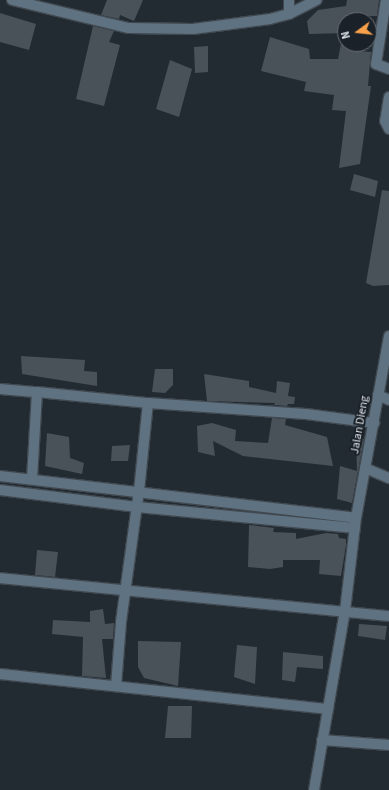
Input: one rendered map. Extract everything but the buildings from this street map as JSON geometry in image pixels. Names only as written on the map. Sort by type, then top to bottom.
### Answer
[{"type":"street","points":[[12,0],[128,28],[193,29],[251,22],[289,14],[317,0]]},
{"type":"street","points":[[289,0],[289,14]]},
{"type":"street","points":[[386,0],[376,64],[389,69]]},
{"type":"street","points":[[389,97],[385,121],[389,129]]},
{"type":"street","name":"Jalan Dieng","points":[[314,790],[345,611],[355,523],[389,336]]},
{"type":"street","points":[[0,389],[148,403],[306,414],[374,423]]},
{"type":"street","points":[[32,479],[37,392]]},
{"type":"street","points":[[378,395],[389,400]]},
{"type":"street","points":[[116,686],[121,622],[139,491],[148,403]]},
{"type":"street","points":[[365,468],[389,478]]},
{"type":"street","points":[[0,476],[139,491],[355,523]]},
{"type":"street","points":[[0,490],[137,507],[355,523]]},
{"type":"street","points":[[0,578],[389,616]]},
{"type":"street","points":[[0,674],[328,709]]},
{"type":"street","points":[[322,740],[389,746]]}]
